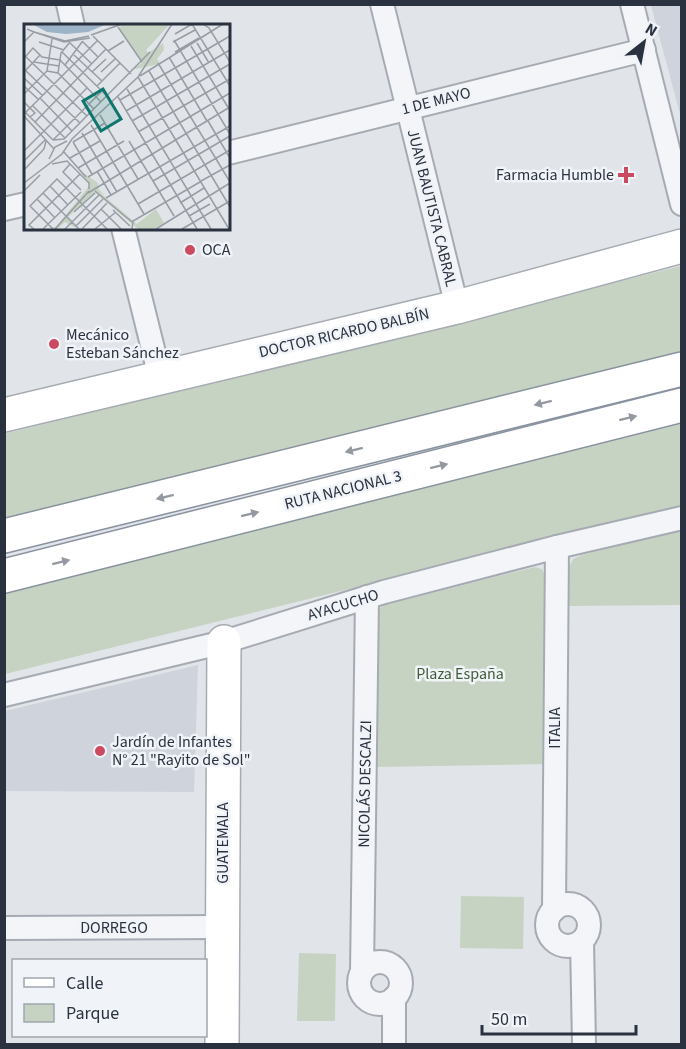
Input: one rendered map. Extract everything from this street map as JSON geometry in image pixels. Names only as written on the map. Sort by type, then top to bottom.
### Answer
[{"type":"main road","name":"DOCTOR RICARDO BALBÍN","points":[[4,415],[457,307],[681,246]]},
{"type":"main road","points":[[4,537],[681,369]]},
{"type":"main road","name":"RUTA NACIONAL 3","points":[[4,576],[681,405]]},
{"type":"main road","name":"GUATEMALA","points":[[222,1044],[224,642]]},
{"type":"street","points":[[68,4],[73,24]]},
{"type":"street","name":"JUAN BAUTISTA CABRAL","points":[[382,4],[457,307]]},
{"type":"street","points":[[632,4],[681,204]]},
{"type":"street","name":"1 DE MAYO","points":[[230,153],[644,50]]},
{"type":"street","points":[[4,209],[24,204]]},
{"type":"street","points":[[123,230],[160,377]]},
{"type":"street","name":"AYACUCHO","points":[[4,695],[224,642],[367,597],[557,547],[681,518]]},
{"type":"street","name":"ITALIA","points":[[557,547],[554,910],[567,904],[574,905],[585,913],[589,926],[588,933],[582,941],[584,1044]]},
{"type":"street","name":"NICOLÁS DESCALZI","points":[[367,597],[362,972],[359,985],[365,998],[378,1004],[385,1004],[394,998]]},
{"type":"street","name":"DORREGO","points":[[4,928],[223,927]]},
{"type":"street","points":[[362,972],[366,966],[379,961],[393,965],[398,970],[402,984],[394,998],[394,1044]]},
{"type":"shaded area","points":[[651,5],[681,5],[681,118]]},
{"type":"shaded area","name":"Jardín de Infantes N° 21 \"Rayito de Sol\"","points":[[198,665],[194,792],[5,791],[5,711]]},
{"type":"green space","points":[[681,266],[681,356],[5,524],[4,434]]},
{"type":"green space","points":[[681,419],[681,507],[5,674],[4,589]]},
{"type":"green space","points":[[681,530],[681,605],[568,606],[569,567],[573,559]]},
{"type":"green space","name":"Plaza España","points":[[535,567],[542,569],[547,580],[546,764],[376,767],[377,613],[381,607]]},
{"type":"green space","points":[[461,896],[524,897],[523,949],[460,948]]},
{"type":"green space","points":[[299,953],[336,954],[335,1021],[297,1021]]},
{"type":"place","name":"Farmacia Humble","points":[[626,175]]},
{"type":"place","name":"OCA","points":[[190,250]]},
{"type":"place","name":"Mecánico Esteban Sánchez","points":[[54,344]]},
{"type":"place","name":"Jardín de Infantes N° 21 \"Rayito de Sol\"","points":[[100,751]]}]
